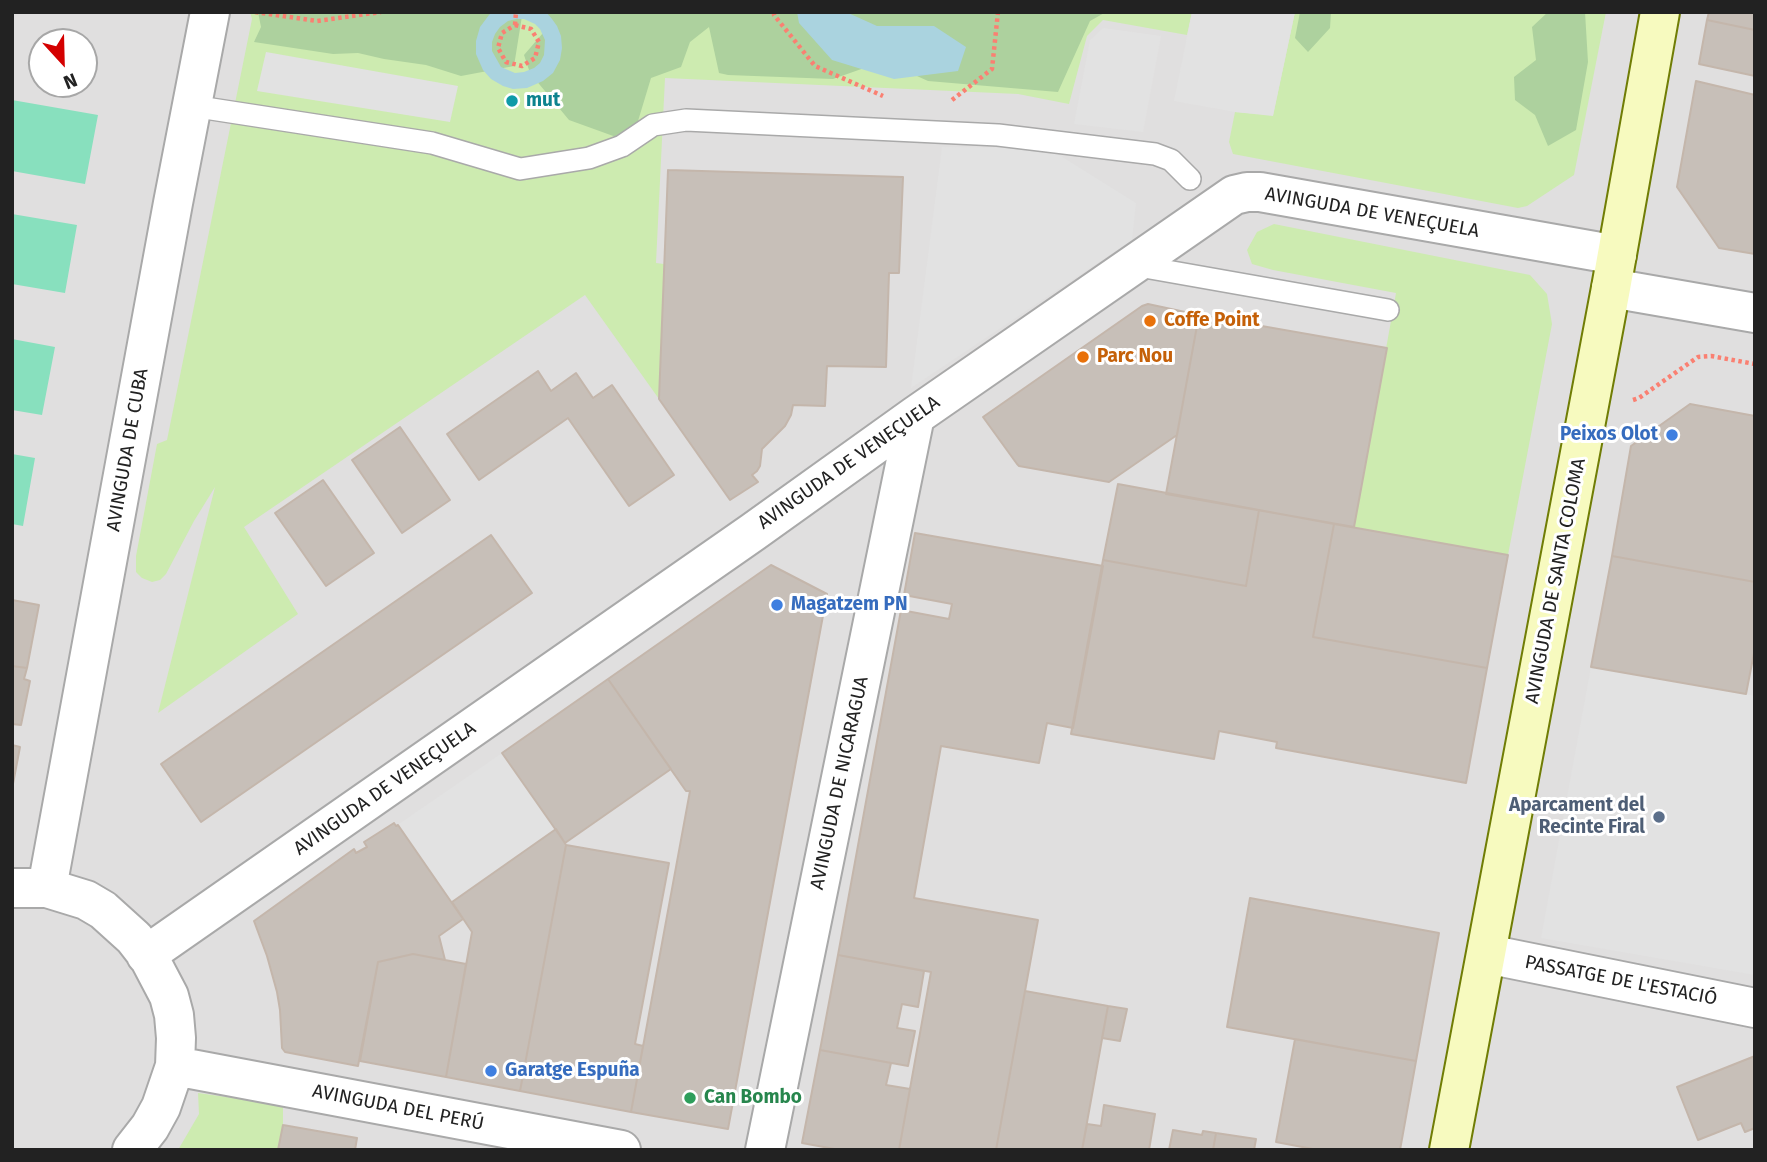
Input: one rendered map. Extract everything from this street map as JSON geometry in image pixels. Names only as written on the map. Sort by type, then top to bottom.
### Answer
[{"type":"main road","name":"AVINGUDA DE SANTA COLOMA","points":[[1449,1150],[1614,272],[1660,12]]},
{"type":"street","name":"AVINGUDA DE CUBA","points":[[29,888],[210,12]]},
{"type":"street","name":"AVINGUDA DE VENEÇUELA","points":[[146,955],[1234,195],[1261,192],[1614,272],[1755,313]]},
{"type":"street","name":"AVINGUDA DE NICARAGUA","points":[[765,1150],[915,416]]},
{"type":"street","points":[[29,888],[76,897],[103,910],[134,938],[160,976],[169,996],[174,1014],[175,1066],[161,1107],[132,1150]]},
{"type":"street","name":"PASSATGE DE L'ESTACIÓ","points":[[1487,954],[1755,1008]]},
{"type":"street","name":"AVINGUDA DEL PERÚ","points":[[175,1066],[621,1150]]},
{"type":"lane","points":[[192,106],[432,143],[520,169],[589,158],[622,146],[653,125],[686,120],[1026,138],[1155,154],[1171,160],[1190,179]]},
{"type":"lane","points":[[1133,265],[1388,310]]},
{"type":"path","points":[[255,12],[317,21],[381,12]]},
{"type":"path","points":[[515,23],[531,29],[539,42],[535,58],[522,66],[506,62],[498,48],[502,33],[515,23],[516,12]]},
{"type":"path","points":[[774,12],[815,65],[885,97]]},
{"type":"path","points":[[947,104],[992,69],[998,12]]},
{"type":"path","points":[[1590,397],[1626,402],[1639,398],[1698,357],[1711,356],[1755,364]]},
{"type":"shaded area","points":[[12,12],[1755,12],[1755,1150],[12,1150]]},
{"type":"shaded area","points":[[1192,12],[1295,12],[1273,116],[1174,101]]},
{"type":"shaded area","points":[[1103,28],[1161,36],[1143,132],[1074,124],[1090,40]]},
{"type":"shaded area","points":[[266,52],[458,86],[450,122],[257,91]]},
{"type":"shaded area","points":[[942,147],[1048,148],[1136,203],[1132,240],[911,388]]},
{"type":"shaded area","name":"Aparcament del Recinte Firal","points":[[1591,667],[1755,696],[1755,975],[1541,938]]},
{"type":"shaded area","points":[[502,753],[556,829],[452,902],[396,826]]},
{"type":"green space","points":[[250,12],[1192,12],[1187,35],[1103,20],[1087,36],[1069,104],[1018,94],[665,78],[656,263],[664,264],[659,399],[585,295],[244,527],[298,614],[158,713],[215,487],[166,574],[160,580],[152,582],[136,572],[136,556],[157,444],[167,440],[252,19]]},
{"type":"green space","points":[[258,12],[1106,12],[1090,21],[1058,92],[928,81],[884,61],[833,79],[728,75],[719,73],[709,27],[690,42],[681,67],[651,78],[635,131],[616,137],[569,120],[530,73],[524,55],[543,33],[546,25],[522,16],[514,66],[461,76],[426,65],[358,53],[333,54],[254,42],[261,27]]},
{"type":"green space","points":[[1295,12],[1606,12],[1574,175],[1527,206],[1518,208],[1233,154],[1229,142],[1235,112],[1273,115]]},
{"type":"green space","points":[[1300,12],[1331,12],[1330,28],[1308,52],[1295,38]]},
{"type":"green space","points":[[1548,12],[1585,12],[1588,62],[1576,130],[1548,146],[1535,115],[1515,100],[1514,77],[1536,60],[1532,27]]},
{"type":"green space","points":[[12,100],[98,115],[85,184],[12,171]]},
{"type":"green space","points":[[12,214],[77,225],[65,293],[12,284]]},
{"type":"green space","points":[[1274,224],[1530,275],[1547,294],[1552,324],[1508,555],[1354,527],[1396,293],[1252,264],[1247,250],[1257,232]]},
{"type":"green space","points":[[12,339],[55,347],[42,415],[12,410]]},
{"type":"green space","points":[[12,454],[35,458],[23,526],[12,524]]},
{"type":"green space","points":[[198,1093],[283,1105],[283,1125],[278,1150],[178,1150],[199,1114]]},
{"type":"water","points":[[492,12],[546,12],[561,36],[560,60],[553,73],[527,88],[513,89],[491,79],[483,70],[476,54],[476,41],[480,27]],"holes":[[[524,19],[540,29],[545,40],[544,55],[534,68],[515,73],[501,67],[492,51],[492,42],[500,27],[508,21]]]},
{"type":"water","points":[[797,12],[846,12],[877,26],[934,26],[966,47],[958,71],[894,79],[832,60],[799,23]]},
{"type":"building","points":[[1709,12],[1755,12],[1755,30],[1707,20]]},
{"type":"building","points":[[1707,20],[1755,30],[1755,76],[1699,64]]},
{"type":"building","points":[[1696,81],[1755,95],[1755,254],[1719,248],[1677,187]]},
{"type":"building","points":[[668,170],[903,177],[899,273],[889,273],[886,367],[827,366],[825,406],[793,405],[785,426],[762,449],[760,466],[752,475],[758,482],[730,500],[659,399]]},
{"type":"building","points":[[1148,304],[1199,315],[1177,435],[1109,482],[1019,466],[983,417]]},
{"type":"building","points":[[1199,315],[1387,348],[1354,527],[1166,494]]},
{"type":"building","points":[[538,371],[551,391],[576,373],[593,398],[612,385],[674,475],[629,506],[568,418],[479,480],[447,434]]},
{"type":"building","points":[[1690,404],[1755,416],[1755,582],[1612,556],[1631,446]]},
{"type":"building","points":[[400,427],[450,500],[402,533],[352,460]]},
{"type":"building","points":[[323,480],[374,553],[326,586],[275,513]]},
{"type":"building","points":[[1118,484],[1259,510],[1246,586],[1103,560]]},
{"type":"building","points":[[1259,510],[1334,524],[1313,637],[1487,668],[1466,783],[1276,748],[1277,742],[1219,731],[1214,759],[1071,734],[1103,560],[1246,586]]},
{"type":"building","points":[[1334,524],[1508,555],[1487,668],[1313,637]]},
{"type":"building","points":[[915,533],[1103,566],[1073,728],[1047,723],[1039,763],[941,746],[914,898],[1038,920],[996,1150],[899,1150],[931,972],[838,955],[901,610],[949,619],[952,604],[904,595]]},
{"type":"building","points":[[491,535],[532,593],[201,822],[161,764]]},
{"type":"building","points":[[1612,556],[1755,582],[1755,648],[1746,694],[1591,667]]},
{"type":"building","points":[[771,565],[827,594],[728,1129],[631,1112],[690,791],[686,791],[608,679]]},
{"type":"building","points":[[12,600],[39,605],[27,668],[12,666]]},
{"type":"building","points":[[12,666],[27,668],[24,679],[30,681],[21,725],[12,724]]},
{"type":"building","points":[[608,679],[671,769],[565,843],[502,753]]},
{"type":"building","points":[[12,745],[20,747],[12,789]]},
{"type":"building","points":[[394,823],[463,919],[439,936],[445,960],[413,954],[378,962],[358,1066],[285,1052],[282,1048],[277,992],[254,921],[354,849],[356,853],[367,847],[364,842]]},
{"type":"building","points":[[556,829],[566,845],[520,1091],[446,1077],[472,932],[452,902]]},
{"type":"building","points":[[566,845],[669,863],[635,1044],[643,1046],[631,1112],[520,1091]]},
{"type":"building","points":[[1250,898],[1439,933],[1416,1061],[1227,1027]]},
{"type":"building","points":[[413,954],[466,964],[446,1077],[360,1061],[378,962]]},
{"type":"building","points":[[838,955],[924,971],[918,1007],[902,1004],[897,1028],[915,1031],[908,1066],[820,1050]]},
{"type":"building","points":[[1025,991],[1108,1006],[1082,1150],[996,1150]]},
{"type":"building","points":[[1108,1006],[1127,1009],[1120,1041],[1102,1038]]},
{"type":"building","points":[[1295,1039],[1416,1061],[1400,1150],[1318,1150],[1276,1142]]},
{"type":"building","points":[[820,1050],[891,1063],[886,1085],[910,1089],[899,1150],[840,1150],[802,1143]]},
{"type":"building","points":[[1755,1056],[1755,1128],[1745,1132],[1741,1123],[1698,1140],[1677,1087]]},
{"type":"building","points":[[1104,1105],[1155,1114],[1149,1150],[1082,1150],[1087,1124],[1101,1126]]},
{"type":"building","points":[[283,1125],[357,1138],[355,1150],[278,1150]]},
{"type":"building","points":[[1173,1130],[1202,1135],[1203,1131],[1216,1133],[1213,1150],[1169,1150]]},
{"type":"building","points":[[1216,1133],[1256,1139],[1254,1150],[1213,1150]]},
{"type":"place","name":"mut","points":[[512,101]]},
{"type":"place","name":"Coffe Point","points":[[1150,321]]},
{"type":"place","name":"Parc Nou","points":[[1083,357]]},
{"type":"place","name":"Peixos Olot","points":[[1672,435]]},
{"type":"place","name":"Magatzem PN","points":[[777,605]]},
{"type":"place","name":"Aparcament del Recinte Firal","points":[[1659,817]]},
{"type":"place","name":"Garatge Espuña","points":[[491,1071]]},
{"type":"place","name":"Can Bombo","points":[[690,1098]]}]
